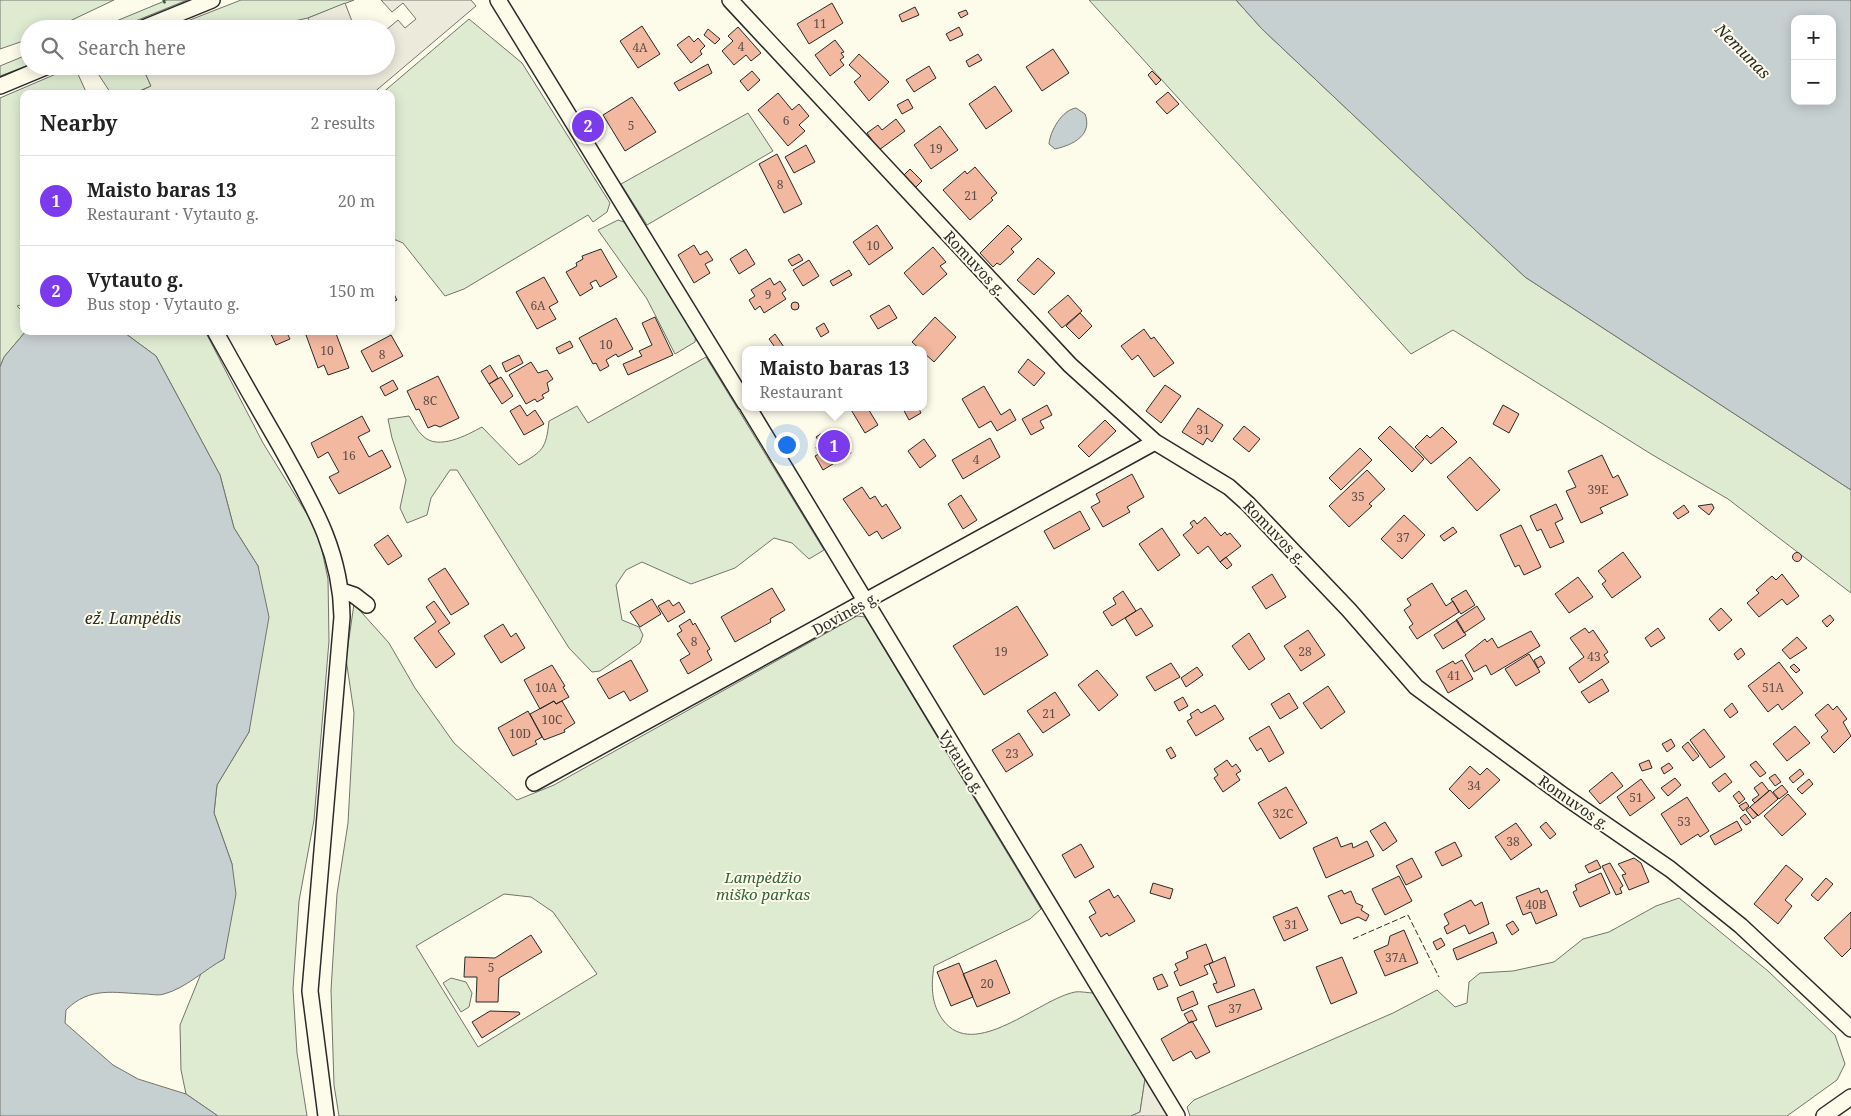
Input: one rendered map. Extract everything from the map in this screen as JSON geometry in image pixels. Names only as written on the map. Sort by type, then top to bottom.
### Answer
[{"type":"street","points":[[163,20],[212,0]]},
{"type":"street","points":[[498,0],[742,398]]},
{"type":"street","name":"Romuvos g.","points":[[730,0],[1070,365],[1155,442],[1229,487],[1248,504],[1349,610],[1416,687],[1564,796],[1670,869],[1741,926],[1851,1029]]},
{"type":"street","points":[[0,86],[26,75]]},
{"type":"street","points":[[217,335],[314,507],[329,541],[342,591],[342,617],[310,991],[326,1116]]},
{"type":"street","name":"Vytauto g.","points":[[750,411],[864,603],[1008,834],[1177,1116]]},
{"type":"street","name":"Dovinės g.","points":[[534,783],[1155,442]]},
{"type":"street","points":[[342,591],[354,594],[367,605]]},
{"type":"street","points":[[1824,1116],[1851,1097]]},
{"type":"green space","points":[[0,0],[114,0],[72,20],[20,20],[20,42],[0,49]]},
{"type":"green space","points":[[167,0],[187,0],[138,20],[119,20]]},
{"type":"green space","points":[[241,0],[354,0],[299,20],[190,20]]},
{"type":"green space","points":[[1089,0],[1236,0],[1262,29],[1525,277],[1851,490],[1851,593],[1728,499],[1651,454],[1453,330],[1411,354]]},
{"type":"green space","points":[[469,19],[522,63],[610,203],[607,212],[593,222],[588,215],[464,289],[445,296],[403,243],[395,240],[395,90],[386,90]]},
{"type":"green space","points":[[20,58],[20,68],[0,76],[0,66]]},
{"type":"green space","points":[[54,75],[78,75],[85,90],[20,90],[20,305],[17,306],[20,309],[20,335],[23,335],[4,357],[0,367],[0,98]]},
{"type":"green space","points":[[99,75],[146,75],[151,86],[142,90],[109,90]]},
{"type":"green space","points":[[748,113],[773,151],[647,225],[621,184]]},
{"type":"green space","points":[[618,220],[624,222],[696,334],[695,342],[675,354],[647,299],[598,230]]},
{"type":"green space","points":[[127,335],[207,335],[263,443],[318,532],[328,579],[329,641],[314,820],[299,901],[293,989],[297,1053],[307,1116],[218,1116],[186,1094],[181,1070],[180,1025],[202,971],[224,959],[232,864],[214,813],[217,785],[249,732],[258,566],[234,528],[220,475],[156,356]]},
{"type":"green space","points":[[706,357],[824,550],[809,559],[792,543],[774,538],[735,568],[691,584],[642,562],[626,570],[616,585],[622,620],[639,627],[643,635],[640,643],[600,671],[592,672],[569,648],[457,470],[450,470],[431,498],[427,515],[407,523],[400,508],[406,480],[392,438],[388,419],[409,416],[421,434],[429,440],[436,442],[452,440],[482,427],[519,465],[538,452],[545,444],[549,421],[577,406],[588,423]]},
{"type":"green space","name":"Lampėdžio miško parkas","points":[[354,604],[389,643],[415,688],[454,743],[517,800],[554,785],[857,616],[865,617],[1041,909],[1030,919],[934,966],[933,994],[939,1014],[956,1031],[972,1034],[989,1031],[1007,1024],[1060,997],[1077,992],[1094,993],[1145,1079],[1140,1112],[1131,1116],[339,1116],[334,1085],[331,990],[337,894],[348,823],[354,713],[346,659]],"holes":[[[504,894],[531,897],[553,912],[597,974],[478,1047],[416,946]]]},
{"type":"green space","points":[[1679,898],[1768,971],[1835,1035],[1845,1064],[1837,1080],[1787,1116],[1190,1116],[1187,1107],[1194,1100],[1393,1013],[1437,990],[1455,1007],[1467,1003],[1469,982],[1480,973],[1513,971],[1554,962],[1583,939],[1609,932],[1656,906]]},
{"type":"green space","points":[[451,978],[466,982],[472,993],[469,1007],[461,1012],[443,983]]},
{"type":"shaded area","points":[[381,0],[471,0],[476,6],[395,75],[395,22],[398,20],[405,28],[416,19],[403,3],[392,12]]},
{"type":"shaded area","points":[[345,3],[352,20],[309,20],[308,18]]},
{"type":"shaded area","points":[[146,75],[394,75],[377,90],[142,90],[151,86]]},
{"type":"shaded area","points":[[1145,1079],[1168,1116],[1131,1116],[1140,1112]]},
{"type":"water","name":"Nemunas","points":[[1236,0],[1851,0],[1851,490],[1525,277],[1262,29]]},
{"type":"water","points":[[1076,108],[1085,114],[1087,121],[1084,133],[1075,142],[1055,149],[1049,144],[1054,127],[1066,113]]},
{"type":"water","name":"ež. Lampėdis","points":[[23,335],[127,335],[156,356],[220,475],[234,528],[258,566],[269,617],[249,732],[217,785],[214,813],[232,864],[236,894],[224,959],[187,983],[164,994],[103,993],[84,997],[66,1010],[65,1023],[113,1065],[138,1079],[186,1094],[218,1116],[0,1116],[0,367],[4,357]]},
{"type":"building","points":[[832,3],[843,23],[809,44],[797,24]]},
{"type":"building","points":[[915,7],[919,15],[902,22],[899,15]]},
{"type":"building","points":[[966,10],[968,14],[961,18],[958,13]]},
{"type":"building","points":[[642,26],[660,54],[638,68],[620,41]]},
{"type":"building","points":[[738,27],[761,53],[751,61],[746,55],[734,65],[722,51],[733,41],[728,36]]},
{"type":"building","points":[[959,27],[963,35],[950,41],[946,34]]},
{"type":"building","points":[[708,29],[720,39],[715,44],[704,35]]},
{"type":"building","points":[[689,36],[694,42],[698,38],[705,46],[700,51],[702,54],[691,63],[677,45]]},
{"type":"building","points":[[835,40],[844,52],[841,53],[844,57],[840,60],[844,65],[830,76],[815,55]]},
{"type":"building","points":[[1053,49],[1069,73],[1042,91],[1026,67]]},
{"type":"building","points":[[859,54],[889,82],[869,101],[854,82],[861,76],[849,65]]},
{"type":"building","points":[[978,54],[982,60],[969,67],[966,61]]},
{"type":"building","points":[[708,64],[712,73],[679,91],[674,83]]},
{"type":"building","points":[[929,66],[936,78],[914,92],[906,80]]},
{"type":"building","points":[[752,71],[760,80],[748,91],[740,81]]},
{"type":"building","points":[[1152,71],[1161,80],[1156,85],[1148,75]]},
{"type":"building","points":[[995,86],[1012,111],[986,129],[969,104]]},
{"type":"building","points":[[1168,92],[1179,104],[1167,114],[1156,102]]},
{"type":"building","points":[[778,93],[792,110],[799,104],[809,116],[799,125],[805,131],[788,146],[758,110]]},
{"type":"building","points":[[632,97],[656,132],[625,151],[603,115]]},
{"type":"building","points":[[908,99],[913,108],[902,114],[897,105]]},
{"type":"building","points":[[896,119],[905,131],[879,150],[867,133],[878,125],[882,130]]},
{"type":"building","points":[[940,126],[958,150],[931,169],[914,145]]},
{"type":"building","points":[[806,145],[815,162],[794,173],[785,157]]},
{"type":"building","points":[[777,154],[802,204],[784,213],[759,164]]},
{"type":"building","points":[[975,167],[997,193],[991,198],[993,200],[970,220],[943,190],[965,171],[967,174]]},
{"type":"building","points":[[910,169],[922,181],[915,188],[903,176]]},
{"type":"building","points":[[877,225],[893,248],[869,265],[853,242]]},
{"type":"building","points":[[1008,225],[1022,239],[1011,249],[1014,252],[1000,265],[997,263],[993,267],[980,253]]},
{"type":"building","points":[[694,245],[700,255],[707,251],[713,260],[705,264],[710,273],[694,283],[678,255]]},
{"type":"building","points":[[933,247],[946,262],[940,266],[947,274],[923,295],[904,273]]},
{"type":"building","points":[[601,249],[617,277],[600,287],[596,280],[590,283],[593,288],[580,296],[566,272],[577,266],[576,263],[583,259],[582,256]]},
{"type":"building","points":[[746,249],[755,264],[739,274],[730,259]]},
{"type":"building","points":[[799,254],[803,260],[792,266],[788,260]]},
{"type":"building","points":[[1038,258],[1055,273],[1034,295],[1017,280]]},
{"type":"building","points":[[809,260],[819,276],[803,286],[793,270]]},
{"type":"building","points":[[849,270],[852,275],[833,286],[830,281]]},
{"type":"building","points":[[544,277],[558,302],[549,307],[556,319],[537,329],[516,292]]},
{"type":"building","points":[[770,278],[774,285],[780,281],[786,290],[782,293],[786,299],[764,313],[760,306],[755,310],[749,300],[755,296],[751,290]]},
{"type":"building","points":[[1068,295],[1082,311],[1062,328],[1048,312]]},
{"type":"building","points":[[795,302],[799,306],[795,310],[791,306]]},
{"type":"building","points":[[889,305],[897,318],[878,329],[870,316]]},
{"type":"building","points":[[1080,313],[1092,326],[1079,339],[1066,326]]},
{"type":"building","points":[[655,317],[673,355],[628,375],[623,364],[642,356],[639,351],[652,345],[642,323]]},
{"type":"building","points":[[935,317],[956,337],[934,362],[927,356],[927,346],[916,346],[912,342]]},
{"type":"building","points":[[616,318],[633,349],[618,357],[616,354],[606,360],[609,366],[600,371],[596,363],[593,364],[579,338]]},
{"type":"building","points":[[824,323],[829,332],[821,337],[816,328]]},
{"type":"building","points":[[1144,329],[1151,339],[1154,337],[1174,363],[1154,377],[1138,355],[1132,360],[1121,346]]},
{"type":"building","points":[[775,334],[783,346],[774,346],[769,339]]},
{"type":"building","points":[[271,335],[288,335],[290,339],[276,345]]},
{"type":"building","points":[[306,335],[337,335],[349,368],[328,375],[324,365],[318,368]]},
{"type":"building","points":[[391,335],[403,356],[372,372],[361,351]]},
{"type":"building","points":[[570,341],[573,347],[559,354],[556,348]]},
{"type":"building","points":[[519,355],[523,363],[506,372],[502,363]]},
{"type":"building","points":[[1028,359],[1045,373],[1034,386],[1018,372]]},
{"type":"building","points":[[531,362],[538,373],[547,370],[553,379],[547,383],[549,391],[542,395],[544,398],[537,402],[535,399],[526,404],[509,375]]},
{"type":"building","points":[[490,365],[498,378],[489,384],[481,371]]},
{"type":"building","points":[[438,376],[459,418],[440,427],[435,425],[428,428],[419,409],[416,410],[407,391]]},
{"type":"building","points":[[501,377],[513,396],[502,404],[489,384]]},
{"type":"building","points":[[393,380],[398,389],[385,396],[380,387]]},
{"type":"building","points":[[1165,385],[1181,396],[1161,423],[1146,411]]},
{"type":"building","points":[[984,386],[1001,415],[1010,409],[1016,420],[997,431],[991,421],[979,428],[962,399]]},
{"type":"building","points":[[520,405],[527,416],[535,410],[544,424],[524,435],[510,411]]},
{"type":"building","points":[[1047,405],[1052,415],[1040,421],[1044,428],[1031,435],[1022,419]]},
{"type":"building","points":[[1503,405],[1519,414],[1509,433],[1493,424]]},
{"type":"building","points":[[1198,408],[1223,425],[1212,442],[1207,438],[1203,445],[1182,432]]},
{"type":"building","points":[[852,411],[869,411],[878,425],[865,433]]},
{"type":"building","points":[[904,411],[920,411],[921,413],[909,420]]},
{"type":"building","points":[[362,416],[370,431],[358,437],[369,457],[382,450],[391,467],[339,494],[329,477],[339,472],[328,452],[318,458],[311,443]]},
{"type":"building","points":[[1105,420],[1116,431],[1089,457],[1078,446]]},
{"type":"building","points":[[1244,426],[1260,439],[1249,452],[1233,439]]},
{"type":"building","points":[[1390,426],[1424,459],[1412,472],[1378,438]]},
{"type":"building","points":[[1442,427],[1457,442],[1431,464],[1415,447],[1427,435],[1430,438]]},
{"type":"building","points":[[827,430],[830,435],[839,430],[851,453],[823,470],[815,456],[819,454],[816,447],[821,444],[816,437]]},
{"type":"building","points":[[990,438],[1000,457],[963,479],[952,460]]},
{"type":"building","points":[[924,439],[936,456],[920,468],[908,451]]},
{"type":"building","points":[[1360,448],[1372,460],[1341,490],[1329,478]]},
{"type":"building","points":[[1602,455],[1613,478],[1618,475],[1628,495],[1600,508],[1603,513],[1581,523],[1566,491],[1576,487],[1568,471]]},
{"type":"building","points":[[1470,457],[1500,490],[1477,511],[1447,477]]},
{"type":"building","points":[[1367,470],[1385,489],[1369,504],[1372,506],[1349,527],[1329,506]]},
{"type":"building","points":[[1132,474],[1144,497],[1127,507],[1130,512],[1103,527],[1091,507],[1100,502],[1096,494]]},
{"type":"building","points":[[862,487],[870,499],[875,496],[882,507],[886,504],[901,528],[882,539],[877,531],[869,536],[843,499]]},
{"type":"building","points":[[961,495],[977,520],[963,529],[948,504]]},
{"type":"building","points":[[1556,504],[1563,519],[1555,523],[1564,542],[1550,548],[1541,529],[1537,531],[1530,516]]},
{"type":"building","points":[[1712,504],[1714,508],[1709,515],[1698,506]]},
{"type":"building","points":[[1684,505],[1689,512],[1678,519],[1673,513]]},
{"type":"building","points":[[1080,511],[1090,529],[1054,549],[1044,531]]},
{"type":"building","points":[[1404,515],[1425,535],[1402,559],[1381,539]]},
{"type":"building","points":[[1205,517],[1221,536],[1225,532],[1227,535],[1230,533],[1241,546],[1220,562],[1208,546],[1198,554],[1183,535],[1193,527],[1190,523],[1194,520],[1197,524]]},
{"type":"building","points":[[1521,525],[1541,567],[1524,575],[1519,565],[1515,567],[1500,535]]},
{"type":"building","points":[[1453,527],[1457,532],[1444,541],[1440,536]]},
{"type":"building","points":[[1162,528],[1180,555],[1158,571],[1139,544]]},
{"type":"building","points":[[388,535],[402,556],[388,565],[374,545]]},
{"type":"building","points":[[1623,552],[1641,577],[1612,598],[1602,584],[1606,581],[1598,571]]},
{"type":"building","points":[[1797,552],[1802,557],[1797,562],[1792,557]]},
{"type":"building","points":[[1226,557],[1232,565],[1227,569],[1220,562]]},
{"type":"building","points":[[445,568],[469,604],[451,615],[428,579]]},
{"type":"building","points":[[1272,574],[1286,597],[1266,609],[1252,587]]},
{"type":"building","points":[[1782,574],[1799,596],[1787,605],[1782,599],[1759,617],[1747,603],[1759,593],[1756,590],[1772,576],[1776,580]]},
{"type":"building","points":[[1578,577],[1593,597],[1569,613],[1555,594]]},
{"type":"building","points":[[1432,583],[1446,606],[1453,601],[1459,612],[1417,639],[1409,627],[1413,624],[1404,610],[1411,605],[1407,599]]},
{"type":"building","points":[[772,588],[785,610],[770,619],[771,622],[735,642],[721,617]]},
{"type":"building","points":[[1466,590],[1475,605],[1461,614],[1451,599]]},
{"type":"building","points":[[1123,591],[1136,611],[1112,626],[1103,612],[1116,604],[1113,598]]},
{"type":"building","points":[[652,599],[661,614],[640,627],[630,612]]},
{"type":"building","points":[[669,600],[673,606],[679,602],[685,612],[668,622],[658,606]]},
{"type":"building","points":[[434,601],[450,623],[438,631],[455,654],[436,668],[414,638],[436,622],[426,607]]},
{"type":"building","points":[[1017,606],[1048,655],[984,695],[953,646]]},
{"type":"building","points":[[1477,606],[1485,619],[1464,633],[1456,620]]},
{"type":"building","points":[[1141,608],[1153,626],[1136,636],[1125,618]]},
{"type":"building","points":[[1721,608],[1732,620],[1719,631],[1709,619]]},
{"type":"building","points":[[1830,615],[1834,620],[1827,627],[1822,621]]},
{"type":"building","points":[[690,619],[693,625],[695,623],[710,649],[707,651],[712,660],[688,674],[680,660],[690,654],[677,634],[682,631],[679,626]]},
{"type":"building","points":[[1457,620],[1466,635],[1443,649],[1434,635]]},
{"type":"building","points":[[503,624],[511,637],[516,633],[525,648],[501,663],[484,636]]},
{"type":"building","points":[[1585,628],[1589,633],[1593,630],[1608,652],[1604,655],[1609,662],[1579,683],[1569,668],[1584,657],[1570,638]]},
{"type":"building","points":[[1658,628],[1665,638],[1651,647],[1645,638]]},
{"type":"building","points":[[1308,630],[1325,655],[1301,671],[1284,646]]},
{"type":"building","points":[[1531,631],[1540,646],[1491,675],[1486,665],[1474,672],[1465,655],[1485,639],[1487,642],[1492,638],[1498,648]]},
{"type":"building","points":[[1249,633],[1265,659],[1249,670],[1232,646]]},
{"type":"building","points":[[1797,637],[1807,648],[1790,659],[1782,650]]},
{"type":"building","points":[[1741,648],[1745,654],[1738,660],[1734,654]]},
{"type":"building","points":[[1529,654],[1540,672],[1516,686],[1505,669]]},
{"type":"building","points":[[1541,656],[1545,663],[1538,668],[1534,660]]},
{"type":"building","points":[[631,660],[648,691],[630,701],[624,691],[609,699],[597,679]]},
{"type":"building","points":[[1462,660],[1473,679],[1448,693],[1436,671],[1453,661],[1455,664]]},
{"type":"building","points":[[1779,662],[1803,693],[1782,710],[1778,704],[1768,712],[1748,686]]},
{"type":"building","points":[[1171,663],[1180,677],[1155,691],[1146,677]]},
{"type":"building","points":[[1794,664],[1800,670],[1796,673],[1790,667]]},
{"type":"building","points":[[552,665],[565,686],[563,687],[569,697],[556,704],[554,701],[540,709],[524,680]]},
{"type":"building","points":[[1197,667],[1203,675],[1186,687],[1181,678]]},
{"type":"building","points":[[1097,670],[1118,695],[1099,711],[1078,685]]},
{"type":"building","points":[[1602,679],[1609,691],[1589,703],[1581,692]]},
{"type":"building","points":[[1328,686],[1345,712],[1321,729],[1303,703]]},
{"type":"building","points":[[1055,692],[1070,715],[1043,733],[1027,711]]},
{"type":"building","points":[[1289,693],[1298,708],[1280,719],[1271,704]]},
{"type":"building","points":[[1183,697],[1188,706],[1179,711],[1174,702]]},
{"type":"building","points":[[554,701],[556,704],[562,701],[575,723],[564,730],[565,732],[544,740],[530,714]]},
{"type":"building","points":[[1732,703],[1738,712],[1730,718],[1724,710]]},
{"type":"building","points":[[1828,704],[1833,710],[1837,706],[1847,719],[1843,722],[1851,736],[1834,753],[1821,737],[1828,731],[1815,715]]},
{"type":"building","points":[[1215,705],[1224,719],[1196,736],[1187,721],[1192,718],[1190,714],[1198,709],[1201,713]]},
{"type":"building","points":[[528,711],[542,737],[535,741],[537,744],[513,756],[498,728]]},
{"type":"building","points":[[1269,726],[1284,753],[1269,762],[1261,748],[1257,751],[1249,738]]},
{"type":"building","points":[[1795,726],[1810,743],[1787,761],[1773,744]]},
{"type":"building","points":[[1704,729],[1725,757],[1710,768],[1690,740]]},
{"type":"building","points":[[1019,733],[1033,755],[1006,772],[992,750]]},
{"type":"building","points":[[1671,739],[1675,746],[1667,752],[1662,744]]},
{"type":"building","points":[[1688,742],[1699,756],[1693,761],[1682,747]]},
{"type":"building","points":[[1171,747],[1176,756],[1171,759],[1166,750]]},
{"type":"building","points":[[1227,760],[1232,767],[1236,764],[1241,771],[1236,774],[1240,780],[1223,792],[1214,778],[1218,775],[1214,769]]},
{"type":"building","points":[[1649,760],[1652,768],[1642,771],[1639,764]]},
{"type":"building","points":[[1756,761],[1766,773],[1760,777],[1750,765]]},
{"type":"building","points":[[1669,763],[1673,768],[1664,774],[1661,768]]},
{"type":"building","points":[[1470,766],[1480,775],[1487,768],[1500,780],[1469,809],[1449,789]]},
{"type":"building","points":[[1800,769],[1804,774],[1793,783],[1789,778]]},
{"type":"building","points":[[1612,772],[1623,786],[1600,804],[1589,791]]},
{"type":"building","points":[[1725,773],[1732,782],[1719,792],[1712,783]]},
{"type":"building","points":[[1775,774],[1781,782],[1775,786],[1769,778]]},
{"type":"building","points":[[1675,778],[1681,785],[1668,796],[1661,788]]},
{"type":"building","points":[[1641,779],[1655,798],[1630,816],[1617,797]]},
{"type":"building","points":[[1809,779],[1813,784],[1802,794],[1797,789]]},
{"type":"building","points":[[1762,782],[1769,791],[1755,803],[1752,800],[1759,795],[1754,788]]},
{"type":"building","points":[[1782,785],[1788,792],[1779,799],[1773,792]]},
{"type":"building","points":[[1286,787],[1307,823],[1280,839],[1258,803]]},
{"type":"building","points":[[1770,790],[1778,799],[1758,816],[1750,807]]},
{"type":"building","points":[[1739,791],[1745,799],[1739,804],[1733,796]]},
{"type":"building","points":[[1788,794],[1806,814],[1782,836],[1764,816]]},
{"type":"building","points":[[1687,797],[1709,831],[1700,837],[1698,834],[1681,845],[1661,814]]},
{"type":"building","points":[[1746,802],[1749,806],[1743,811],[1739,806]]},
{"type":"building","points":[[1750,807],[1758,815],[1753,819],[1746,810]]},
{"type":"building","points":[[1745,814],[1751,822],[1746,825],[1740,818]]},
{"type":"building","points":[[1737,821],[1742,830],[1715,845],[1710,836]]},
{"type":"building","points":[[1385,822],[1397,841],[1383,851],[1370,831]]},
{"type":"building","points":[[1546,822],[1556,834],[1550,839],[1540,827]]},
{"type":"building","points":[[1516,823],[1532,845],[1511,860],[1495,837]]},
{"type":"building","points":[[1337,837],[1341,847],[1352,843],[1353,848],[1367,841],[1374,856],[1326,878],[1313,848]]},
{"type":"building","points":[[1455,842],[1462,856],[1442,866],[1435,852]]},
{"type":"building","points":[[1081,844],[1094,867],[1075,878],[1062,855]]},
{"type":"building","points":[[1412,858],[1422,877],[1406,885],[1396,866]]},
{"type":"building","points":[[1634,858],[1641,863],[1649,882],[1629,890],[1622,875],[1626,874],[1618,864]]},
{"type":"building","points":[[1597,860],[1601,868],[1589,873],[1585,866]]},
{"type":"building","points":[[1610,863],[1623,886],[1620,888],[1622,893],[1616,895],[1602,866]]},
{"type":"building","points":[[1786,865],[1803,879],[1785,900],[1792,906],[1778,924],[1754,904]]},
{"type":"building","points":[[1601,873],[1610,893],[1580,907],[1573,892],[1577,890],[1575,885]]},
{"type":"building","points":[[1399,876],[1412,901],[1385,915],[1372,889]]},
{"type":"building","points":[[1826,878],[1833,884],[1818,901],[1811,895]]},
{"type":"building","points":[[1153,883],[1173,889],[1170,899],[1150,893]]},
{"type":"building","points":[[1539,888],[1541,893],[1547,890],[1557,915],[1536,924],[1531,912],[1523,915],[1516,897]]},
{"type":"building","points":[[1109,889],[1114,898],[1118,895],[1135,921],[1109,936],[1107,933],[1101,937],[1089,917],[1096,913],[1089,901]]},
{"type":"building","points":[[1342,890],[1344,894],[1351,891],[1356,903],[1363,906],[1361,910],[1369,915],[1366,921],[1358,917],[1341,924],[1328,896]]},
{"type":"building","points":[[1471,900],[1475,906],[1482,902],[1489,924],[1469,934],[1465,925],[1447,934],[1444,927],[1449,924],[1444,914]]},
{"type":"building","points":[[1297,907],[1308,930],[1284,941],[1273,917]]},
{"type":"building","points":[[1851,912],[1851,948],[1842,957],[1824,938]]},
{"type":"building","points":[[1513,921],[1519,930],[1512,935],[1506,925]]},
{"type":"building","points":[[1404,930],[1418,963],[1385,976],[1374,951],[1388,945],[1390,936]]},
{"type":"building","points":[[1493,932],[1497,943],[1457,960],[1453,949]]},
{"type":"building","points":[[531,935],[542,952],[499,978],[498,1002],[476,1002],[477,977],[464,977],[465,957],[495,958]]},
{"type":"building","points":[[1441,938],[1445,945],[1437,950],[1433,942]]},
{"type":"building","points":[[1206,944],[1213,962],[1204,966],[1208,974],[1180,986],[1174,972],[1178,970],[1175,964],[1188,958],[1186,952]]},
{"type":"building","points":[[1225,957],[1235,986],[1217,993],[1213,984],[1217,983],[1209,964]]},
{"type":"building","points":[[1342,957],[1357,993],[1331,1004],[1316,967]]},
{"type":"building","points":[[996,960],[1010,993],[977,1007],[963,974]]},
{"type":"building","points":[[959,963],[973,997],[951,1006],[937,972]]},
{"type":"building","points":[[1162,974],[1168,986],[1158,990],[1153,978]]},
{"type":"building","points":[[1254,989],[1262,1009],[1216,1027],[1208,1006]]},
{"type":"building","points":[[1193,991],[1198,1004],[1182,1011],[1177,998]]},
{"type":"building","points":[[1192,1010],[1197,1020],[1189,1023],[1184,1014]]},
{"type":"building","points":[[490,1011],[519,1012],[520,1014],[482,1038],[472,1022]]},
{"type":"building","points":[[1192,1021],[1210,1052],[1196,1059],[1191,1051],[1173,1061],[1161,1039]]},
{"type":"hedge","points":[[163,2],[168,0]]},
{"type":"fence","points":[[1353,939],[1408,915],[1439,977]]},
{"type":"place","name":"Vytauto g.","points":[[588,126]]},
{"type":"place","name":"Maisto baras 13","points":[[834,446]]}]
